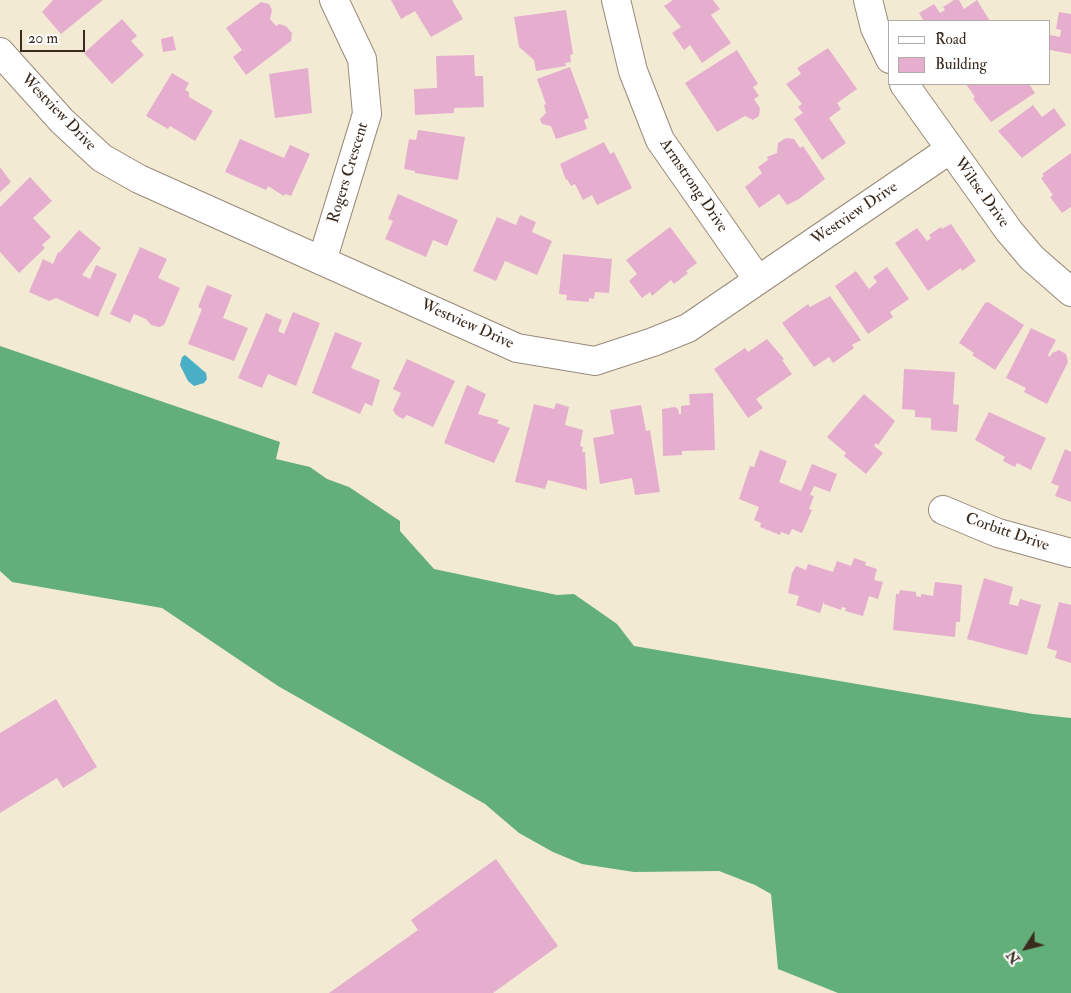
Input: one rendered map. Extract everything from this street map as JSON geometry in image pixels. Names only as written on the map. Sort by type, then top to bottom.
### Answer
[{"type":"street","name":"Rogers Crescent","points":[[322,261],[367,114],[362,60],[334,0]]},
{"type":"street","name":"Armstrong Drive","points":[[616,0],[633,71],[660,140],[758,280]]},
{"type":"street","points":[[868,0],[875,28],[888,56]]},
{"type":"street","name":"Westview Drive","points":[[0,52],[62,121],[102,158],[139,179],[517,348],[595,361],[688,328],[950,150]]},
{"type":"street","name":"Wiltse Drive","points":[[905,85],[1009,231],[1032,258],[1071,292]]},
{"type":"street","name":"Corbitt Drive","points":[[943,510],[998,533],[1071,553]]},
{"type":"green space","points":[[0,346],[280,442],[276,459],[310,467],[327,479],[349,487],[400,521],[400,531],[434,569],[557,595],[574,594],[617,624],[634,646],[1033,714],[1071,718],[1071,993],[838,993],[778,969],[771,894],[755,885],[719,871],[634,872],[582,864],[553,852],[519,833],[485,804],[278,686],[162,608],[12,582],[0,571]]},
{"type":"water","points":[[185,355],[206,373],[207,379],[204,383],[194,386],[188,381],[180,365],[182,357]]},
{"type":"building","points":[[53,0],[103,0],[61,34],[42,12]]},
{"type":"building","points":[[391,0],[452,0],[463,19],[431,37],[415,11],[401,19]]},
{"type":"building","points":[[673,0],[713,0],[720,9],[711,15],[731,43],[702,63],[690,45],[684,50],[672,33],[681,27],[664,6]]},
{"type":"building","points":[[954,0],[959,0],[964,9],[977,0],[989,20],[923,20],[919,13],[934,4],[940,13],[945,10],[943,7]]},
{"type":"building","points":[[261,2],[269,4],[272,10],[270,19],[276,26],[279,24],[286,26],[292,33],[291,41],[246,75],[233,57],[242,50],[226,28]]},
{"type":"building","points":[[566,10],[573,54],[570,55],[571,62],[565,63],[566,66],[536,71],[534,60],[519,47],[514,17]]},
{"type":"building","points":[[1059,12],[1071,14],[1071,54],[1051,50],[1051,35],[1060,37],[1061,30],[1056,29]]},
{"type":"building","points":[[122,19],[137,36],[131,41],[144,55],[112,84],[84,53]]},
{"type":"building","points":[[173,36],[176,50],[163,52],[161,39]]},
{"type":"building","points":[[828,48],[857,89],[837,103],[841,109],[829,118],[846,143],[822,160],[794,119],[803,113],[798,107],[802,104],[786,84],[801,74],[797,68]]},
{"type":"building","points":[[737,50],[758,84],[753,87],[759,96],[754,99],[760,108],[759,116],[753,120],[745,116],[717,132],[685,83]]},
{"type":"building","points":[[474,55],[475,76],[483,76],[484,107],[454,108],[454,113],[415,115],[414,89],[437,88],[436,56]]},
{"type":"building","points":[[570,67],[589,118],[584,120],[587,129],[556,139],[551,126],[542,124],[540,119],[546,113],[544,105],[546,104],[537,79]]},
{"type":"building","points":[[308,68],[312,113],[275,118],[269,74]]},
{"type":"building","points":[[172,73],[189,83],[185,90],[189,92],[189,97],[213,111],[195,141],[170,126],[168,129],[146,116]]},
{"type":"building","points":[[967,85],[1030,85],[1035,93],[991,122],[973,99],[975,97]]},
{"type":"building","points":[[1033,105],[1042,117],[1054,108],[1066,125],[1022,158],[998,131]]},
{"type":"building","points":[[418,130],[465,137],[458,180],[415,173],[415,171],[404,169],[409,139],[416,140]]},
{"type":"building","points":[[786,138],[794,139],[800,148],[803,146],[825,179],[799,199],[787,205],[779,194],[759,208],[745,187],[762,173],[758,167],[768,160],[767,157],[777,153],[778,143]]},
{"type":"building","points":[[240,139],[284,158],[290,145],[310,154],[291,196],[285,194],[284,196],[268,186],[266,190],[225,172]]},
{"type":"building","points":[[604,142],[610,154],[614,152],[632,188],[597,205],[592,195],[583,200],[575,184],[571,186],[566,180],[560,164]]},
{"type":"building","points":[[1071,153],[1071,207],[1062,213],[1050,197],[1053,195],[1041,178],[1044,176],[1042,174]]},
{"type":"building","points":[[0,167],[11,182],[0,192]]},
{"type":"building","points":[[30,177],[52,201],[33,218],[51,237],[42,245],[45,248],[19,273],[0,252],[0,207]]},
{"type":"building","points":[[398,194],[458,220],[447,246],[433,240],[426,257],[385,239],[393,221],[388,219]]},
{"type":"building","points":[[520,215],[536,222],[532,232],[552,241],[537,275],[505,261],[496,281],[473,271],[497,217],[516,225]]},
{"type":"building","points":[[951,224],[976,261],[962,271],[961,268],[928,291],[895,243],[917,228],[927,241],[931,238],[929,235],[941,227],[942,229]]},
{"type":"building","points":[[670,227],[697,263],[686,271],[688,273],[674,284],[671,280],[652,296],[650,292],[642,298],[629,281],[637,274],[626,260]]},
{"type":"building","points":[[79,230],[101,248],[82,275],[90,279],[96,265],[117,274],[98,317],[56,298],[49,301],[29,292],[43,259],[53,264],[58,252]]},
{"type":"building","points":[[140,247],[167,259],[158,278],[180,288],[164,325],[159,327],[151,325],[146,319],[134,314],[130,323],[110,314]]},
{"type":"building","points":[[563,254],[612,259],[609,293],[595,292],[594,299],[589,298],[589,302],[566,300],[567,295],[559,294]]},
{"type":"building","points":[[887,267],[909,299],[890,312],[893,317],[868,334],[835,286],[856,271],[869,289],[877,282],[873,277]]},
{"type":"building","points":[[207,285],[232,295],[223,318],[248,328],[234,361],[188,344],[202,309],[198,307]]},
{"type":"building","points":[[830,296],[861,340],[852,345],[854,348],[833,363],[829,357],[814,367],[782,323],[808,304],[810,307]]},
{"type":"building","points":[[988,302],[1024,325],[995,370],[972,355],[974,353],[959,343],[985,303]]},
{"type":"building","points":[[293,312],[320,323],[296,386],[268,374],[262,388],[238,378],[266,313],[282,320],[278,331],[284,334]]},
{"type":"building","points":[[1031,328],[1056,340],[1048,355],[1050,357],[1052,353],[1059,350],[1066,354],[1068,362],[1047,404],[1024,392],[1026,388],[1006,378]]},
{"type":"building","points":[[335,332],[362,343],[351,368],[380,380],[372,406],[365,403],[360,414],[312,393]]},
{"type":"building","points":[[767,339],[784,359],[782,360],[792,374],[756,399],[763,408],[748,418],[714,369],[745,348],[748,352]]},
{"type":"building","points":[[407,359],[455,381],[433,427],[407,415],[403,419],[396,415],[393,410],[401,393],[393,389]]},
{"type":"building","points":[[904,369],[955,372],[953,404],[959,405],[957,432],[931,430],[931,418],[915,417],[915,410],[902,409]]},
{"type":"building","points":[[467,385],[486,394],[478,414],[499,420],[497,423],[510,428],[494,463],[444,443]]},
{"type":"building","points":[[713,393],[715,450],[682,451],[682,455],[663,456],[662,409],[675,407],[678,409],[679,414],[681,414],[681,406],[690,405],[689,394]]},
{"type":"building","points":[[864,394],[895,421],[878,445],[876,443],[874,446],[883,453],[866,474],[844,456],[846,453],[827,437]]},
{"type":"building","points":[[556,403],[569,407],[565,425],[583,430],[580,446],[583,447],[582,452],[585,452],[587,490],[548,480],[545,489],[515,482],[534,404],[554,409]]},
{"type":"building","points":[[641,405],[646,431],[650,430],[660,492],[635,495],[632,478],[600,484],[593,438],[614,434],[610,410]]},
{"type":"building","points":[[989,412],[1046,438],[1031,470],[1017,463],[1015,467],[1003,461],[1005,457],[975,440]]},
{"type":"building","points":[[1065,449],[1071,452],[1071,502],[1055,496],[1059,486],[1051,483]]},
{"type":"building","points":[[760,450],[787,461],[779,482],[801,491],[812,464],[837,474],[830,492],[814,486],[810,495],[814,496],[809,509],[812,510],[802,533],[792,529],[789,535],[781,532],[780,535],[760,527],[761,523],[754,520],[759,507],[739,499],[750,466],[754,467]]},
{"type":"building","points":[[854,558],[866,562],[865,565],[877,569],[874,580],[883,582],[878,599],[869,596],[863,616],[845,611],[846,608],[842,607],[841,610],[824,604],[824,601],[820,613],[796,605],[799,596],[788,593],[792,573],[796,566],[806,570],[808,564],[833,572],[837,561],[851,566]]},
{"type":"building","points":[[984,578],[1013,587],[1009,604],[1018,606],[1020,599],[1041,605],[1027,655],[967,639]]},
{"type":"building","points":[[935,582],[962,585],[960,622],[956,622],[955,637],[893,630],[896,594],[899,594],[900,590],[916,592],[916,596],[921,597],[921,594],[933,596]]},
{"type":"building","points":[[1059,602],[1071,605],[1071,663],[1055,658],[1057,651],[1047,648]]},
{"type":"building","points":[[56,699],[97,767],[63,788],[57,778],[0,813],[0,733]]},
{"type":"building","points":[[496,859],[558,946],[493,993],[329,993],[418,930],[411,920]]}]
